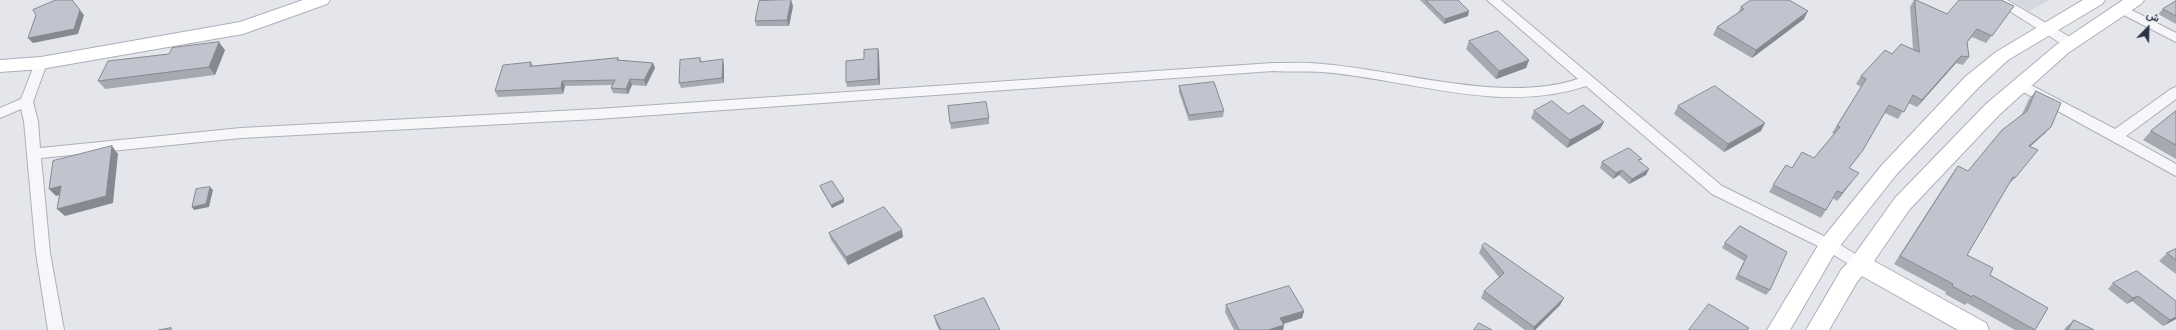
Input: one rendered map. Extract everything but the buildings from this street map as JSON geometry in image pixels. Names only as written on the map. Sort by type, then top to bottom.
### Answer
[{"type":"main road","points":[[0,66],[41,63],[243,28],[321,0]]},
{"type":"main road","points":[[1778,330],[1829,245],[1889,170],[1972,82],[2002,56],[2096,0]]},
{"type":"main road","points":[[1816,330],[1849,276],[1860,264],[1902,204],[1993,109],[2070,44],[2128,4]]},
{"type":"main road","points":[[1860,264],[1978,330]]},
{"type":"street","points":[[1493,0],[1717,190],[1829,245],[1860,264]]},
{"type":"street","points":[[1998,0],[2070,44]]},
{"type":"street","points":[[2128,4],[2176,38]]},
{"type":"street","points":[[41,63],[26,102],[31,121],[43,253],[56,330]]},
{"type":"street","points":[[34,154],[241,133],[590,114],[1273,67],[1322,68],[1496,93],[1561,90],[1588,82]]},
{"type":"street","points":[[2021,85],[2116,136],[2176,171]]},
{"type":"street","points":[[2116,136],[2176,92]]},
{"type":"street","points":[[0,113],[26,102]]},
{"type":"shaded area","points":[[2011,0],[2050,0],[2029,11]]}]
